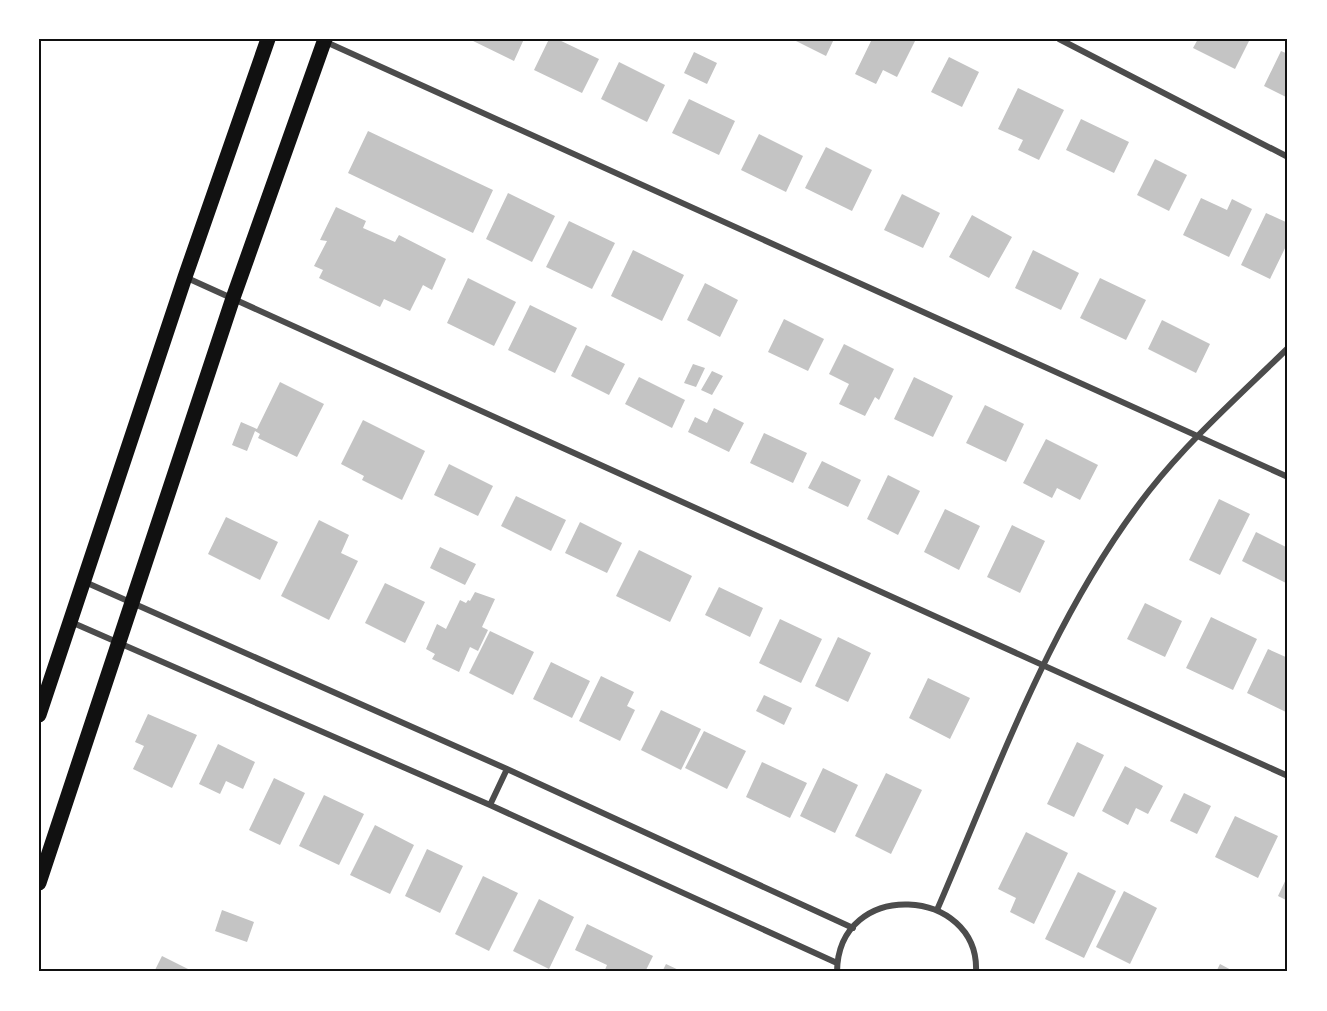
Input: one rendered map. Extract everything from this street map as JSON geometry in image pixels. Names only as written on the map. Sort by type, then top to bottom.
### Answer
[{"type":"main road","points":[[39,715],[185,277],[268,39]]},
{"type":"main road","points":[[39,883],[233,298],[323,40]]},
{"type":"street","points":[[1059,39],[1288,157]]},
{"type":"street","points":[[323,40],[1288,477]]},
{"type":"street","points":[[185,277],[1288,776]]},
{"type":"street","points":[[937,910],[1044,664],[1078,595],[1150,489],[1198,436],[1288,348]]},
{"type":"street","points":[[84,582],[507,769],[853,928]]},
{"type":"street","points":[[71,621],[490,805],[837,963]]},
{"type":"street","points":[[490,805],[507,769]]},
{"type":"street","points":[[837,972],[837,963],[843,944],[853,928],[867,915],[883,907],[901,903],[919,904],[937,910],[956,923],[970,943],[976,972]]},
{"type":"building","points":[[469,39],[524,39],[514,61]]},
{"type":"building","points":[[549,39],[557,39],[599,59],[582,93],[534,70]]},
{"type":"building","points":[[792,39],[834,39],[826,56]]},
{"type":"building","points":[[872,39],[915,41],[897,77],[883,70],[876,84],[855,74]]},
{"type":"building","points":[[1198,39],[1250,39],[1235,69],[1193,48]]},
{"type":"building","points":[[1281,51],[1288,54],[1288,98],[1264,86]]},
{"type":"building","points":[[694,52],[717,63],[707,84],[684,73]]},
{"type":"building","points":[[949,57],[979,72],[962,107],[931,92]]},
{"type":"building","points":[[619,62],[665,85],[647,122],[601,99]]},
{"type":"building","points":[[1018,88],[1064,110],[1039,160],[1018,150],[1023,140],[998,129]]},
{"type":"building","points":[[689,99],[735,121],[719,155],[672,133]]},
{"type":"building","points":[[1081,119],[1129,142],[1114,173],[1066,150]]},
{"type":"building","points":[[368,131],[493,190],[473,233],[348,173]]},
{"type":"building","points":[[759,134],[803,156],[786,192],[741,170]]},
{"type":"building","points":[[826,147],[872,170],[852,211],[805,188]]},
{"type":"building","points":[[1155,159],[1187,175],[1169,211],[1137,195]]},
{"type":"building","points":[[508,193],[555,216],[532,262],[486,239]]},
{"type":"building","points":[[902,194],[940,213],[923,248],[884,230]]},
{"type":"building","points":[[1201,198],[1227,210],[1232,199],[1252,209],[1229,257],[1183,235]]},
{"type":"building","points":[[336,207],[366,221],[363,228],[395,242],[399,235],[446,259],[432,290],[423,285],[410,311],[384,299],[380,307],[319,278],[323,270],[314,266],[327,241],[320,240]]},
{"type":"building","points":[[1266,213],[1288,223],[1288,242],[1270,279],[1241,265]]},
{"type":"building","points":[[972,215],[1012,237],[989,278],[949,257]]},
{"type":"building","points":[[569,221],[615,243],[592,289],[546,267]]},
{"type":"building","points":[[633,250],[684,275],[662,321],[611,296]]},
{"type":"building","points":[[1033,250],[1079,273],[1061,310],[1015,288]]},
{"type":"building","points":[[468,278],[516,302],[494,346],[447,323]]},
{"type":"building","points":[[1100,278],[1146,300],[1126,340],[1080,318]]},
{"type":"building","points":[[705,283],[738,300],[720,337],[687,320]]},
{"type":"building","points":[[530,305],[577,328],[555,373],[508,350]]},
{"type":"building","points":[[784,319],[824,339],[808,371],[768,352]]},
{"type":"building","points":[[1162,320],[1210,344],[1196,373],[1148,349]]},
{"type":"building","points":[[844,344],[894,369],[879,400],[875,397],[865,416],[839,404],[849,384],[829,374]]},
{"type":"building","points":[[586,345],[625,364],[609,395],[571,376]]},
{"type":"building","points":[[693,364],[705,368],[696,387],[684,383]]},
{"type":"building","points":[[712,371],[723,376],[712,395],[701,390]]},
{"type":"building","points":[[639,377],[685,400],[672,428],[625,404]]},
{"type":"building","points":[[914,377],[953,396],[933,437],[894,419]]},
{"type":"building","points":[[280,382],[324,404],[297,457],[258,438],[260,434],[255,431],[247,451],[232,445],[241,422],[257,429]]},
{"type":"building","points":[[985,405],[1024,424],[1006,462],[966,443]]},
{"type":"building","points":[[714,408],[744,423],[729,452],[688,432],[695,417],[707,423]]},
{"type":"building","points":[[363,420],[425,451],[402,500],[362,480],[364,476],[341,464]]},
{"type":"building","points":[[764,433],[807,453],[793,483],[750,463]]},
{"type":"building","points":[[1046,439],[1098,465],[1080,500],[1057,488],[1052,498],[1023,483]]},
{"type":"building","points":[[822,461],[861,480],[848,507],[808,488]]},
{"type":"building","points":[[449,464],[493,486],[478,516],[434,495]]},
{"type":"building","points":[[888,475],[920,491],[898,535],[867,519]]},
{"type":"building","points":[[516,496],[566,520],[551,551],[501,526]]},
{"type":"building","points":[[1219,499],[1250,514],[1220,575],[1189,560]]},
{"type":"building","points":[[945,509],[980,526],[959,570],[924,552]]},
{"type":"building","points":[[226,517],[278,542],[260,580],[208,554]]},
{"type":"building","points":[[319,520],[349,535],[341,553],[358,561],[329,620],[281,596]]},
{"type":"building","points":[[580,522],[622,543],[607,573],[565,553]]},
{"type":"building","points":[[1012,525],[1045,541],[1020,593],[987,577]]},
{"type":"building","points":[[1256,532],[1288,548],[1288,584],[1242,561]]},
{"type":"building","points":[[440,547],[476,564],[465,585],[430,568]]},
{"type":"building","points":[[639,550],[692,576],[670,622],[616,596]]},
{"type":"building","points":[[385,583],[425,602],[405,643],[365,623]]},
{"type":"building","points":[[719,587],[763,608],[750,637],[705,615]]},
{"type":"building","points":[[475,592],[495,599],[482,627],[488,630],[478,651],[470,647],[459,672],[432,659],[435,654],[426,649],[437,624],[446,629],[460,600],[466,603],[470,601]]},
{"type":"building","points":[[1145,603],[1182,621],[1165,657],[1127,639]]},
{"type":"building","points":[[1211,617],[1257,639],[1233,690],[1186,668]]},
{"type":"building","points":[[780,619],[822,639],[801,683],[759,663]]},
{"type":"building","points":[[490,631],[534,652],[513,695],[469,673]]},
{"type":"building","points":[[838,637],[871,653],[848,702],[815,686]]},
{"type":"building","points":[[1268,649],[1288,658],[1288,713],[1247,693]]},
{"type":"building","points":[[551,662],[590,681],[572,718],[533,699]]},
{"type":"building","points":[[601,676],[634,692],[627,706],[635,710],[620,741],[579,721]]},
{"type":"building","points":[[928,678],[970,698],[950,739],[909,718]]},
{"type":"building","points":[[764,695],[792,708],[784,725],[756,711]]},
{"type":"building","points":[[661,710],[701,729],[681,770],[641,750]]},
{"type":"building","points":[[148,714],[197,735],[172,788],[133,769],[144,746],[135,742]]},
{"type":"building","points":[[704,731],[746,751],[727,789],[685,768]]},
{"type":"building","points":[[1077,742],[1104,755],[1074,817],[1047,804]]},
{"type":"building","points":[[218,744],[255,762],[243,789],[226,781],[220,794],[199,784]]},
{"type":"building","points":[[762,762],[807,783],[790,818],[746,797]]},
{"type":"building","points":[[1125,766],[1163,786],[1148,814],[1136,808],[1128,825],[1102,811]]},
{"type":"building","points":[[823,768],[858,785],[835,833],[800,816]]},
{"type":"building","points":[[886,773],[922,790],[891,854],[855,836]]},
{"type":"building","points":[[274,778],[305,793],[280,845],[249,830]]},
{"type":"building","points":[[1184,793],[1211,806],[1197,834],[1170,821]]},
{"type":"building","points":[[324,795],[364,814],[339,865],[299,846]]},
{"type":"building","points":[[1235,816],[1278,836],[1258,878],[1215,857]]},
{"type":"building","points":[[375,825],[414,845],[390,894],[350,875]]},
{"type":"building","points":[[1026,832],[1068,853],[1034,924],[1010,912],[1016,898],[998,889]]},
{"type":"building","points":[[427,849],[463,866],[440,913],[405,896]]},
{"type":"building","points":[[1078,872],[1116,891],[1084,958],[1045,939]]},
{"type":"building","points":[[1288,875],[1288,901],[1278,896]]},
{"type":"building","points":[[483,876],[518,893],[489,951],[455,934]]},
{"type":"building","points":[[1124,891],[1157,908],[1130,964],[1096,947]]},
{"type":"building","points":[[539,899],[574,917],[549,969],[513,951]]},
{"type":"building","points":[[222,910],[254,922],[247,942],[215,931]]},
{"type":"building","points":[[587,924],[653,956],[645,972],[604,972],[607,965],[575,950]]},
{"type":"building","points":[[162,956],[194,972],[154,972]]},
{"type":"building","points":[[666,964],[683,972],[662,972]]},
{"type":"building","points":[[1220,964],[1235,972],[1216,972]]}]
